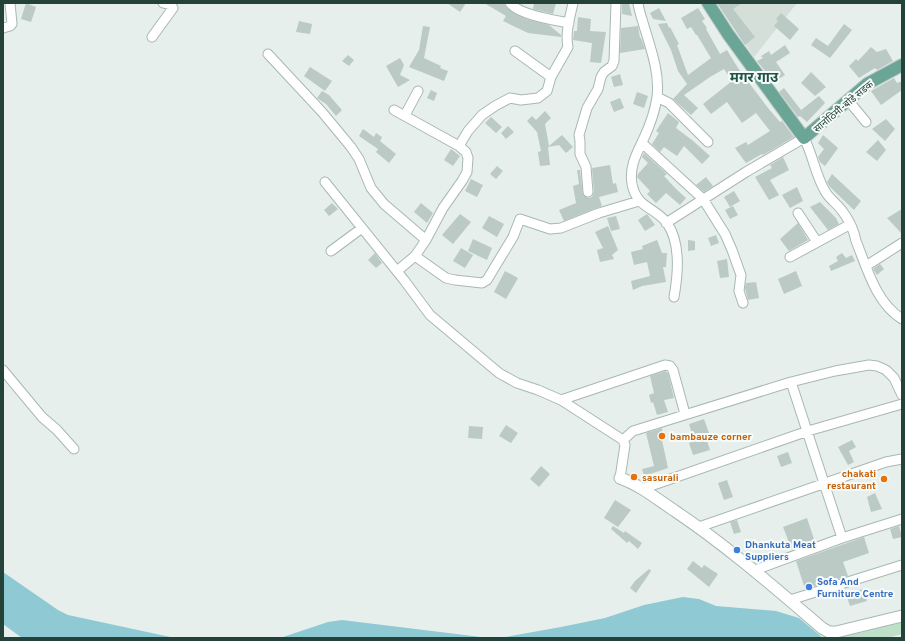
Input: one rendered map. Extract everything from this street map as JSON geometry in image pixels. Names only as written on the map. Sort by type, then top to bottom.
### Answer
[{"type":"main road","name":"सानोठिमी-बोडे सडक","points":[[708,3],[728,34],[804,138],[867,84],[902,65]]},
{"type":"street","points":[[3,28],[12,24],[10,3]]},
{"type":"street","points":[[152,37],[174,8],[171,5],[163,3]]},
{"type":"street","points":[[510,3],[524,12],[569,23]]},
{"type":"street","points":[[459,146],[468,131],[482,114],[510,98],[521,100],[538,98],[547,91],[551,77],[568,48],[567,42],[569,23],[573,3]]},
{"type":"street","points":[[588,192],[586,167],[580,154],[579,135],[587,108],[598,89],[601,77],[604,72],[612,66],[614,61],[616,3]]},
{"type":"street","points":[[638,3],[655,65],[657,97],[653,115],[642,143],[633,160],[631,176],[635,194],[639,201],[666,223],[673,237],[677,254],[678,268],[674,297]]},
{"type":"street","points":[[515,52],[551,77]]},
{"type":"street","points":[[268,54],[322,112],[351,147],[359,160],[371,188],[384,204],[426,240]]},
{"type":"street","points":[[405,115],[418,91]]},
{"type":"street","points":[[657,97],[669,103],[708,142]]},
{"type":"street","points":[[848,100],[866,122]]},
{"type":"street","points":[[394,110],[459,146],[466,152],[468,158],[467,172],[462,182],[444,208],[426,240],[415,256],[397,271]]},
{"type":"street","points":[[666,223],[746,172],[804,138],[810,150],[825,192],[843,212],[854,233],[875,289],[886,304],[902,319]]},
{"type":"street","points":[[642,143],[703,199],[732,250],[741,275],[739,291],[743,303]]},
{"type":"street","points":[[325,182],[430,314],[499,372],[517,383],[561,400],[622,440],[625,445],[620,478],[642,489],[699,527],[755,570],[822,628],[829,632],[836,632],[902,616]]},
{"type":"street","points":[[415,256],[446,278],[482,283],[487,280],[494,270],[513,237],[520,219],[550,229],[561,228],[599,213],[639,201]]},
{"type":"street","points":[[798,213],[816,242]]},
{"type":"street","points":[[790,257],[850,225]]},
{"type":"street","points":[[331,251],[362,228]]},
{"type":"street","points":[[866,266],[901,246]]},
{"type":"street","points":[[561,400],[665,365],[670,366],[673,370],[685,414]]},
{"type":"street","points":[[622,440],[633,431],[685,414],[835,370],[869,365],[877,366],[886,370],[894,378],[902,395]]},
{"type":"street","points":[[3,370],[42,417],[58,430],[74,449]]},
{"type":"street","points":[[791,382],[842,538]]},
{"type":"street","points":[[642,489],[808,431],[902,404]]},
{"type":"street","points":[[699,527],[886,462],[902,458]]},
{"type":"street","points":[[755,570],[842,538],[902,519]]},
{"type":"street","points":[[790,600],[902,565]]},
{"type":"shaded area","points":[[718,3],[797,3],[754,57]]},
{"type":"green space","points":[[902,621],[902,634],[887,638],[830,638],[859,633]]},
{"type":"water","points":[[3,572],[58,610],[68,615],[175,638],[22,638],[3,624]]},
{"type":"water","points":[[683,597],[699,599],[716,606],[776,611],[799,618],[823,638],[500,638],[605,618],[644,605]]},
{"type":"water","points":[[342,620],[489,638],[280,638],[328,622]]},
{"type":"building","points":[[26,3],[36,7],[31,22],[21,19]]},
{"type":"building","points":[[447,3],[466,3],[460,12]]},
{"type":"building","points":[[484,3],[504,3],[512,12],[526,19],[549,25],[561,35],[561,37],[528,33],[503,21],[506,16]]},
{"type":"building","points":[[534,3],[556,3],[553,14],[533,9]]},
{"type":"building","points":[[622,3],[629,3],[632,16],[622,14]]},
{"type":"building","points":[[717,3],[742,3],[733,9],[755,37],[745,45]]},
{"type":"building","points":[[659,8],[666,21],[653,19],[650,13]]},
{"type":"building","points":[[698,8],[705,19],[702,21],[720,54],[727,50],[738,68],[768,108],[780,122],[782,121],[794,137],[746,163],[735,148],[746,142],[748,145],[770,131],[756,113],[742,123],[727,102],[711,114],[703,104],[732,81],[724,69],[684,95],[698,108],[691,115],[673,99],[687,84],[678,71],[671,50],[658,24],[667,23],[669,28],[670,27],[679,44],[677,45],[688,75],[711,58],[691,27],[687,29],[681,18]]},
{"type":"building","points":[[781,13],[799,29],[790,40],[774,26],[778,21],[776,19]]},
{"type":"building","points":[[578,17],[591,19],[590,31],[606,32],[601,63],[590,62],[592,43],[573,40],[574,31],[577,31]]},
{"type":"building","points":[[299,21],[312,24],[310,34],[296,32]]},
{"type":"building","points":[[844,24],[852,30],[830,58],[811,45],[816,38],[828,46]]},
{"type":"building","points":[[423,26],[430,27],[424,58],[448,71],[444,81],[409,67],[419,50]]},
{"type":"building","points":[[638,26],[640,38],[645,49],[620,53],[621,28]]},
{"type":"building","points":[[785,45],[790,53],[776,62],[785,75],[774,82],[757,61],[763,58],[761,56],[769,51],[771,55]]},
{"type":"building","points":[[871,47],[877,52],[886,49],[893,61],[877,70],[875,68],[859,78],[849,66],[856,59],[858,61]]},
{"type":"building","points":[[348,55],[354,60],[349,66],[342,61]]},
{"type":"building","points":[[400,58],[404,65],[400,75],[410,80],[398,87],[386,66]]},
{"type":"building","points":[[310,67],[332,81],[325,91],[304,76]]},
{"type":"building","points":[[811,72],[826,87],[815,96],[801,83]]},
{"type":"building","points":[[620,74],[623,85],[614,87],[611,77]]},
{"type":"building","points":[[894,78],[897,83],[902,81],[902,90],[881,105],[871,91]]},
{"type":"building","points":[[784,88],[801,110],[819,96],[825,103],[807,122],[800,116],[798,117],[779,92]]},
{"type":"building","points":[[431,90],[437,93],[434,101],[427,98]]},
{"type":"building","points":[[322,91],[329,95],[342,110],[336,116],[326,104],[317,98]]},
{"type":"building","points":[[637,92],[648,96],[644,108],[633,104]]},
{"type":"building","points":[[620,98],[624,108],[614,112],[610,102]]},
{"type":"building","points":[[545,111],[551,118],[545,124],[549,146],[562,135],[573,147],[566,153],[559,145],[548,147],[550,165],[540,166],[538,152],[541,151],[537,132],[527,121],[532,116],[536,120]]},
{"type":"building","points":[[668,113],[679,122],[676,128],[710,156],[702,164],[684,146],[677,156],[664,147],[660,152],[652,144],[659,133],[656,131]]},
{"type":"building","points":[[491,117],[502,127],[496,133],[485,123]]},
{"type":"building","points":[[886,119],[895,129],[885,141],[872,129]]},
{"type":"building","points":[[508,126],[514,132],[506,139],[501,133]]},
{"type":"building","points":[[363,129],[374,137],[376,133],[382,137],[380,141],[396,154],[389,163],[376,152],[378,149],[359,136]]},
{"type":"building","points":[[823,135],[838,148],[825,166],[820,162],[818,157],[824,149],[818,143]]},
{"type":"building","points":[[878,140],[886,150],[877,161],[866,152]]},
{"type":"building","points":[[451,149],[460,156],[453,166],[444,160]]},
{"type":"building","points":[[644,153],[667,174],[664,176],[686,198],[680,205],[666,193],[656,203],[647,194],[650,191],[637,177],[648,163],[642,157]]},
{"type":"building","points":[[783,157],[789,170],[770,180],[779,195],[769,200],[755,177],[772,168],[770,165]]},
{"type":"building","points":[[610,165],[613,184],[616,183],[618,192],[599,197],[602,206],[564,221],[559,210],[576,203],[573,186],[579,184],[577,170],[580,170],[583,195],[589,198],[592,197],[594,192],[592,168]]},
{"type":"building","points":[[497,166],[503,171],[496,179],[490,174]]},
{"type":"building","points":[[832,174],[861,201],[854,210],[830,187],[827,182]]},
{"type":"building","points":[[706,177],[713,186],[704,192],[696,185]]},
{"type":"building","points":[[471,179],[483,185],[477,197],[465,191]]},
{"type":"building","points":[[797,187],[803,201],[790,208],[782,195]]},
{"type":"building","points":[[734,191],[740,201],[730,207],[724,197]]},
{"type":"building","points":[[820,202],[836,218],[839,224],[828,230],[810,207]]},
{"type":"building","points":[[332,203],[338,209],[329,216],[324,210]]},
{"type":"building","points":[[421,203],[433,213],[427,223],[414,212]]},
{"type":"building","points":[[733,206],[738,215],[730,219],[725,210]]},
{"type":"building","points":[[902,209],[902,234],[887,218]]},
{"type":"building","points":[[460,214],[471,222],[453,244],[442,235]]},
{"type":"building","points":[[647,214],[655,225],[645,231],[638,220]]},
{"type":"building","points":[[489,216],[504,224],[497,237],[482,228]]},
{"type":"building","points":[[616,216],[620,229],[611,231],[607,218]]},
{"type":"building","points":[[798,223],[808,240],[789,251],[780,239]]},
{"type":"building","points":[[608,226],[618,250],[612,255],[614,259],[600,262],[597,250],[603,248],[595,232]]},
{"type":"building","points":[[716,235],[719,243],[711,246],[708,238]]},
{"type":"building","points":[[473,239],[492,248],[487,260],[468,251]]},
{"type":"building","points":[[657,240],[662,253],[667,253],[666,267],[663,267],[666,282],[642,286],[633,290],[631,281],[650,276],[647,262],[634,265],[631,252],[643,249],[642,246]]},
{"type":"building","points":[[688,240],[695,241],[695,250],[688,251]]},
{"type":"building","points":[[461,248],[473,255],[465,268],[453,261]]},
{"type":"building","points":[[375,253],[382,263],[376,268],[368,260]]},
{"type":"building","points":[[842,253],[846,258],[852,255],[855,261],[831,271],[829,266],[838,261],[836,257]]},
{"type":"building","points":[[727,259],[729,277],[720,278],[717,261]]},
{"type":"building","points":[[880,264],[884,269],[877,275],[873,269]]},
{"type":"building","points":[[505,271],[518,278],[506,299],[494,292]]},
{"type":"building","points":[[796,271],[802,286],[784,294],[778,279]]},
{"type":"building","points":[[756,282],[759,298],[748,300],[745,288],[746,283]]},
{"type":"building","points":[[665,371],[668,373],[674,398],[664,400],[668,412],[657,415],[649,395],[654,393],[650,376]]},
{"type":"building","points":[[704,419],[709,433],[705,435],[710,450],[693,455],[689,443],[694,441],[689,424]]},
{"type":"building","points":[[506,425],[518,433],[511,443],[499,436]]},
{"type":"building","points":[[469,426],[483,427],[482,439],[468,438]]},
{"type":"building","points":[[662,428],[663,436],[661,436],[668,468],[644,476],[642,469],[654,466],[646,433]]},
{"type":"building","points":[[852,440],[856,447],[849,451],[854,462],[848,465],[838,447]]},
{"type":"building","points":[[788,452],[792,463],[781,467],[777,456]]},
{"type":"building","points":[[541,466],[550,474],[539,487],[530,479]]},
{"type":"building","points":[[727,480],[733,497],[724,500],[718,483]]},
{"type":"building","points":[[875,493],[882,509],[871,512],[867,497]]},
{"type":"building","points":[[615,500],[631,510],[618,527],[604,518]]},
{"type":"building","points":[[807,518],[815,542],[792,550],[783,527]]},
{"type":"building","points":[[737,520],[741,532],[734,534],[730,522]]},
{"type":"building","points":[[613,526],[624,533],[625,531],[642,543],[638,549],[629,541],[627,543],[611,529]]},
{"type":"building","points":[[899,526],[902,537],[893,539],[890,529]]},
{"type":"building","points":[[864,537],[869,553],[843,562],[848,576],[805,589],[796,561]]},
{"type":"building","points":[[693,561],[702,568],[704,565],[718,574],[709,587],[687,569]]},
{"type":"building","points":[[649,569],[651,571],[636,593],[630,588],[635,581]]},
{"type":"building","points":[[863,589],[867,601],[850,606],[846,594]]},
{"type":"place","name":"bambauze corner","points":[[662,436]]},
{"type":"place","name":"sasurali","points":[[634,477]]},
{"type":"place","name":"chakati restaurant","points":[[884,479]]},
{"type":"place","name":"Dhankuta Meat Suppliers","points":[[737,550]]},
{"type":"place","name":"Sofa And Furniture Centre","points":[[809,587]]},
{"type":"district","name":"मगर गाउ","points":[[754,77]]}]
